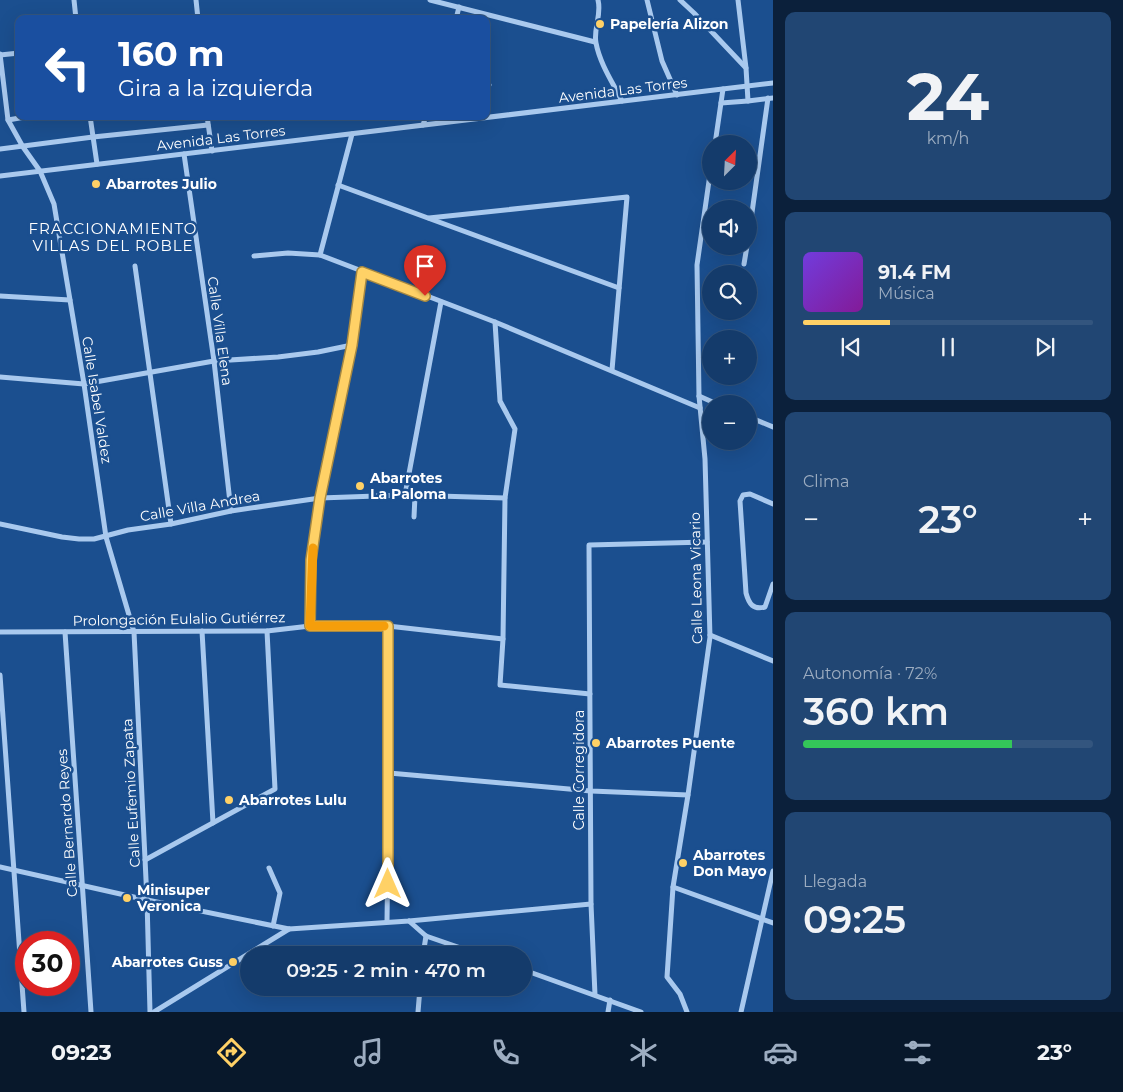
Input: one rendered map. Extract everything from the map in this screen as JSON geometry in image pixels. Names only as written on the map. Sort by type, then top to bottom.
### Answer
[{"type":"street","points":[[74,0],[76,15]]},
{"type":"street","points":[[196,0],[198,15]]},
{"type":"street","points":[[430,0],[595,42]]},
{"type":"street","points":[[598,0],[600,8],[595,42],[604,67],[622,101]]},
{"type":"street","points":[[647,0],[662,61],[677,95]]},
{"type":"street","points":[[680,0],[694,12],[746,68]]},
{"type":"street","points":[[738,0],[748,100]]},
{"type":"street","points":[[457,15],[459,7]]},
{"type":"street","points":[[15,53],[0,54],[8,120],[15,119]]},
{"type":"street","name":"Avenida Las Torres","points":[[490,117],[773,83]]},
{"type":"street","points":[[716,135],[723,89]]},
{"type":"street","points":[[721,103],[771,98],[754,200]]},
{"type":"street","name":"Calle Isabel Valdez","points":[[8,120],[23,147],[40,171],[54,204],[84,384],[106,537],[134,632]]},
{"type":"street","points":[[90,120],[97,164]]},
{"type":"street","points":[[207,120],[212,151]]},
{"type":"street","points":[[423,125],[425,120]]},
{"type":"street","name":"Avenida Las Torres","points":[[0,176],[464,120]]},
{"type":"street","points":[[0,149],[208,125]]},
{"type":"street","points":[[320,255],[352,134]]},
{"type":"street","name":"Calle Villa Elena","points":[[184,154],[214,361],[231,511]]},
{"type":"street","points":[[338,185],[619,288]]},
{"type":"street","name":"Calle Leona Vicario","points":[[687,1012],[680,994],[667,977],[673,887],[710,635],[704,459],[699,396],[697,265],[708,190]]},
{"type":"street","points":[[429,218],[627,197],[612,370]]},
{"type":"street","points":[[254,256],[288,253],[320,255],[495,322],[700,408]]},
{"type":"street","points":[[744,264],[746,255]]},
{"type":"street","points":[[135,266],[171,524]]},
{"type":"street","points":[[310,626],[311,560],[320,498],[352,345],[362,272]]},
{"type":"street","points":[[0,296],[70,300]]},
{"type":"street","points":[[405,495],[441,302]]},
{"type":"street","points":[[495,322],[500,401],[515,429],[505,498],[503,639],[500,685],[590,694]]},
{"type":"street","points":[[0,377],[84,384],[214,361],[278,357],[352,345]]},
{"type":"street","points":[[757,420],[773,426]]},
{"type":"street","points":[[773,504],[750,494],[743,495],[740,501],[746,593],[748,601],[753,607],[758,609],[764,607],[773,584]]},
{"type":"street","name":"Calle Villa Andrea","points":[[0,524],[79,539],[106,537],[128,530],[171,524],[231,511],[320,498],[405,495],[505,498]]},
{"type":"street","points":[[414,517],[415,496]]},
{"type":"street","name":"Calle Corregidora","points":[[595,995],[591,904],[589,544],[707,542]]},
{"type":"street","name":"Prolongación Eulalio Gutiérrez","points":[[0,632],[267,631],[310,626],[388,626],[503,639]]},
{"type":"street","points":[[387,921],[388,626]]},
{"type":"street","points":[[202,631],[213,824]]},
{"type":"street","points":[[146,860],[275,789],[267,631]]},
{"type":"street","name":"Calle Bernardo Reyes","points":[[65,632],[90,1012]]},
{"type":"street","name":"Calle Eufemio Zapata","points":[[134,632],[146,860],[150,1012]]},
{"type":"street","points":[[710,635],[773,661]]},
{"type":"street","points":[[0,675],[24,1012]]},
{"type":"street","points":[[389,773],[591,791],[688,795]]},
{"type":"street","points":[[0,867],[289,929],[409,921],[591,904]]},
{"type":"street","points":[[269,868],[280,893],[273,926]]},
{"type":"street","points":[[741,1012],[773,871]]},
{"type":"street","points":[[673,887],[773,923]]},
{"type":"street","points":[[409,921],[426,936],[455,946]]},
{"type":"street","points":[[154,1012],[289,929]]},
{"type":"street","points":[[424,946],[426,936]]},
{"type":"street","points":[[532,973],[641,1012]]},
{"type":"street","points":[[418,1012],[419,996]]},
{"type":"street","points":[[608,1012],[610,1000]]},
{"type":"slow traffic","points":[[313,548],[311,560],[310,626],[384,626]]},
{"type":"place","name":"Papelería Alizon","points":[[600,24]]},
{"type":"place","name":"Abarrotes Julio","points":[[96,184]]},
{"type":"place","name":"Abarrotes La Paloma","points":[[360,486]]},
{"type":"place","name":"Abarrotes Puente","points":[[596,743]]},
{"type":"place","name":"Abarrotes Lulu","points":[[229,800]]},
{"type":"place","name":"Abarrotes Don Mayo","points":[[683,863]]},
{"type":"place","name":"Minisuper Veronica","points":[[127,898]]},
{"type":"place","name":"Abarrotes Guss","points":[[233,962]]},
{"type":"district","name":"FRACCIONAMIENTO VILLAS DEL ROBLE","points":[[113,236]]},
{"type":"route","points":[[388,884],[388,626],[310,626],[311,560],[320,498],[352,345],[362,272],[425,296]]}]
